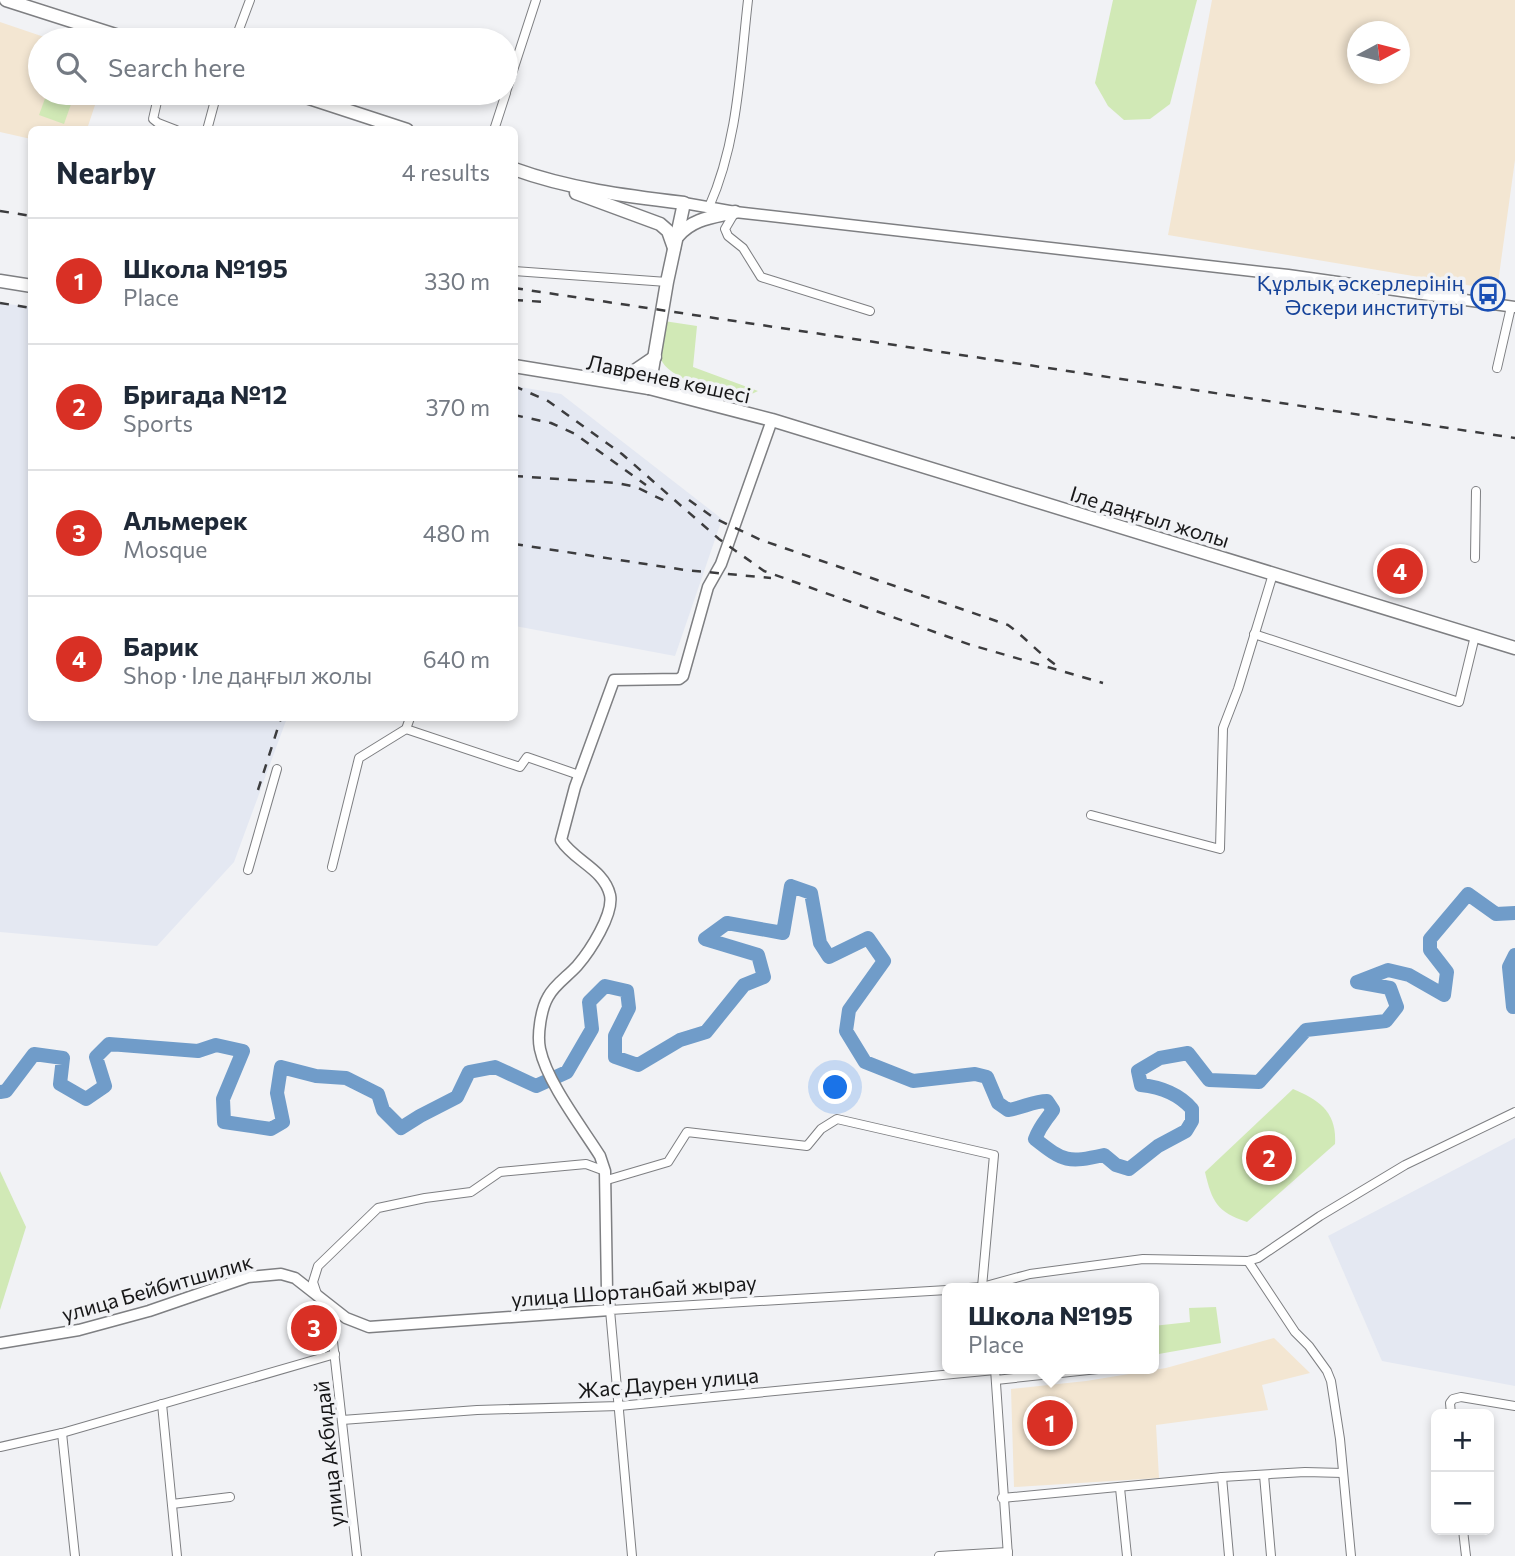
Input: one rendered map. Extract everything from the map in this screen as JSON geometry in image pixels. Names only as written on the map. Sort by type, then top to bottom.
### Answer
[{"type":"main road","points":[[6,0],[94,28]]},
{"type":"main road","points":[[331,105],[395,126]]},
{"type":"main road","points":[[518,171],[660,224],[675,243]]},
{"type":"main road","points":[[543,180],[606,193],[684,203],[649,388]]},
{"type":"main road","points":[[675,243],[686,226],[735,212]]},
{"type":"main road","points":[[0,281],[28,285]]},
{"type":"main road","points":[[587,379],[633,372],[655,357]]},
{"type":"main road","name":"Лавренев көшесі","points":[[518,367],[649,388],[772,421]]},
{"type":"main road","name":"Іле даңғыл жолы","points":[[772,421],[1515,648]]},
{"type":"street","points":[[240,28],[250,0]]},
{"type":"street","points":[[518,55],[536,0]]},
{"type":"street","points":[[709,208],[719,186],[731,144],[748,0]]},
{"type":"street","points":[[155,105],[153,119],[166,126]]},
{"type":"street","points":[[208,126],[214,105]]},
{"type":"street","points":[[495,126],[502,105]]},
{"type":"street","points":[[684,203],[735,212],[1288,275],[1513,307],[1497,368]]},
{"type":"street","points":[[735,212],[725,229],[728,236],[743,248],[761,277],[870,311]]},
{"type":"street","points":[[518,271],[667,282]]},
{"type":"street","points":[[632,1556],[607,1291],[606,1176],[600,1156],[555,1083],[539,1048],[542,1016],[548,996],[578,965],[590,947],[611,905],[610,892],[601,879],[561,841],[579,775],[614,680],[679,679],[683,676],[708,587],[721,565],[772,421]]},
{"type":"street","points":[[1475,558],[1476,491]]},
{"type":"street","points":[[1091,815],[1220,849],[1223,728],[1238,690],[1273,574]]},
{"type":"street","points":[[1254,634],[1459,702],[1475,636]]},
{"type":"street","points":[[332,867],[359,758],[406,729],[409,721]]},
{"type":"street","points":[[406,729],[520,767],[527,757],[579,775]]},
{"type":"street","points":[[248,870],[277,769]]},
{"type":"street","points":[[998,1283],[1030,1274],[1143,1259],[1248,1261],[1258,1258],[1320,1216],[1405,1165],[1515,1112]]},
{"type":"street","points":[[318,1297],[313,1282],[318,1266],[378,1208],[471,1192],[500,1172],[586,1164],[606,1176],[668,1162],[687,1132],[807,1146],[821,1129],[836,1119],[994,1154],[984,1283]]},
{"type":"street","points":[[1248,1261],[1295,1332],[1327,1371],[1334,1393],[1351,1556]]},
{"type":"street","name":"улица Бейбитшилик","points":[[0,1343],[79,1330],[149,1311],[248,1277],[281,1274],[295,1278],[329,1306]]},
{"type":"street","name":"улица Шортанбай жырау","points":[[329,1306],[346,1318],[369,1326],[942,1290]]},
{"type":"street","name":"улица Акбидай","points":[[329,1306],[357,1556]]},
{"type":"street","points":[[0,1447],[62,1433],[335,1353]]},
{"type":"street","name":"Жас Даурен улица","points":[[342,1420],[477,1410],[619,1406],[944,1374]]},
{"type":"street","points":[[939,1556],[1008,1554],[995,1374]]},
{"type":"street","points":[[996,1380],[1052,1374]]},
{"type":"street","points":[[1451,1409],[1453,1399],[1461,1397],[1515,1406]]},
{"type":"street","points":[[162,1404],[177,1556]]},
{"type":"street","points":[[62,1433],[75,1556]]},
{"type":"street","points":[[1002,1498],[1222,1477],[1343,1473]]},
{"type":"street","points":[[1264,1475],[1271,1556]]},
{"type":"street","points":[[1222,1477],[1228,1556]]},
{"type":"street","points":[[1120,1488],[1127,1556]]},
{"type":"street","points":[[172,1504],[230,1497]]},
{"type":"street","points":[[1464,1535],[1466,1556]]},
{"type":"shaded area","points":[[1212,0],[1515,0],[1515,160],[1497,290],[1168,235]]},
{"type":"shaded area","points":[[0,22],[28,32],[28,105],[95,105],[88,126],[28,126],[28,138],[0,132]]},
{"type":"shaded area","points":[[0,303],[28,307],[28,721],[286,721],[234,862],[157,946],[0,932]]},
{"type":"shaded area","points":[[518,387],[561,394],[722,519],[675,656],[518,627]]},
{"type":"shaded area","points":[[1515,1138],[1515,1386],[1382,1361],[1328,1236]]},
{"type":"shaded area","points":[[1274,1338],[1310,1373],[1262,1385],[1268,1410],[1156,1425],[1159,1478],[1014,1487],[1011,1389],[1129,1374],[1159,1374],[1159,1369]]},
{"type":"green space","points":[[1113,0],[1197,0],[1170,104],[1150,119],[1124,120],[1108,106],[1095,83]]},
{"type":"green space","points":[[43,105],[71,105],[64,124],[39,115]]},
{"type":"green space","points":[[664,321],[697,326],[693,367],[758,391],[737,401],[683,379],[673,372],[665,366],[660,355]]},
{"type":"green space","points":[[1293,1089],[1318,1103],[1329,1115],[1333,1123],[1335,1144],[1247,1222],[1222,1210],[1213,1198],[1205,1172]]},
{"type":"green space","points":[[0,1171],[26,1227],[0,1310]]},
{"type":"green space","points":[[1216,1307],[1221,1343],[1159,1354],[1159,1325],[1190,1322],[1189,1308]]},
{"type":"waterway","points":[[0,1092],[6,1091],[34,1054],[63,1058],[60,1084],[86,1099],[105,1086],[96,1057],[109,1044],[198,1051],[216,1045],[243,1051],[223,1099],[224,1122],[271,1129],[283,1122],[277,1093],[281,1067],[316,1076],[346,1078],[378,1094],[383,1110],[401,1128],[457,1097],[469,1072],[495,1067],[536,1086],[567,1072],[592,1029],[589,1002],[605,986],[627,991],[629,1008],[615,1036],[615,1057],[638,1065],[680,1040],[706,1032],[744,985],[764,977],[758,955],[705,939],[727,923],[783,933],[791,886],[811,893],[820,943],[829,957],[868,938],[884,961],[849,1010],[846,1031],[865,1062],[913,1081],[975,1074],[987,1077],[998,1103],[1008,1110],[1047,1101],[1053,1110],[1035,1139],[1067,1159],[1104,1155],[1116,1165],[1129,1169],[1158,1146],[1186,1131],[1192,1121],[1192,1109],[1187,1104],[1169,1092],[1141,1085],[1138,1071],[1160,1058],[1188,1053],[1209,1080],[1259,1082],[1306,1030],[1386,1021],[1397,1007],[1390,988],[1357,982],[1388,970],[1409,975],[1444,995],[1447,972],[1430,950],[1430,939],[1468,894],[1496,914],[1515,913]]},
{"type":"waterway","points":[[1515,955],[1509,967],[1513,1007],[1515,1006]]},
{"type":"railway","points":[[0,211],[28,215]]},
{"type":"railway","points":[[518,289],[1515,438]]},
{"type":"railway","points":[[518,300],[546,302]]},
{"type":"railway","points":[[0,303],[28,307]]},
{"type":"railway","points":[[518,388],[548,401],[622,454],[719,539],[764,571],[971,645],[1103,683]]},
{"type":"railway","points":[[518,416],[551,423],[575,434],[646,485]]},
{"type":"railway","points":[[518,476],[617,483],[636,487],[669,503]]},
{"type":"railway","points":[[689,500],[714,518],[761,540],[1008,625],[1059,667]]},
{"type":"railway","points":[[518,545],[685,570],[771,578]]},
{"type":"railway","points":[[258,790],[280,721]]},
{"type":"place","name":"Құрлық әскерлерінің Әскери институты","points":[[1488,294]]},
{"type":"place","name":"Барик","points":[[1400,571]]},
{"type":"place","name":"Бригада №12","points":[[1269,1158]]},
{"type":"place","name":"Альмерек","points":[[314,1328]]},
{"type":"place","name":"Школа №195","points":[[1050,1423]]}]
